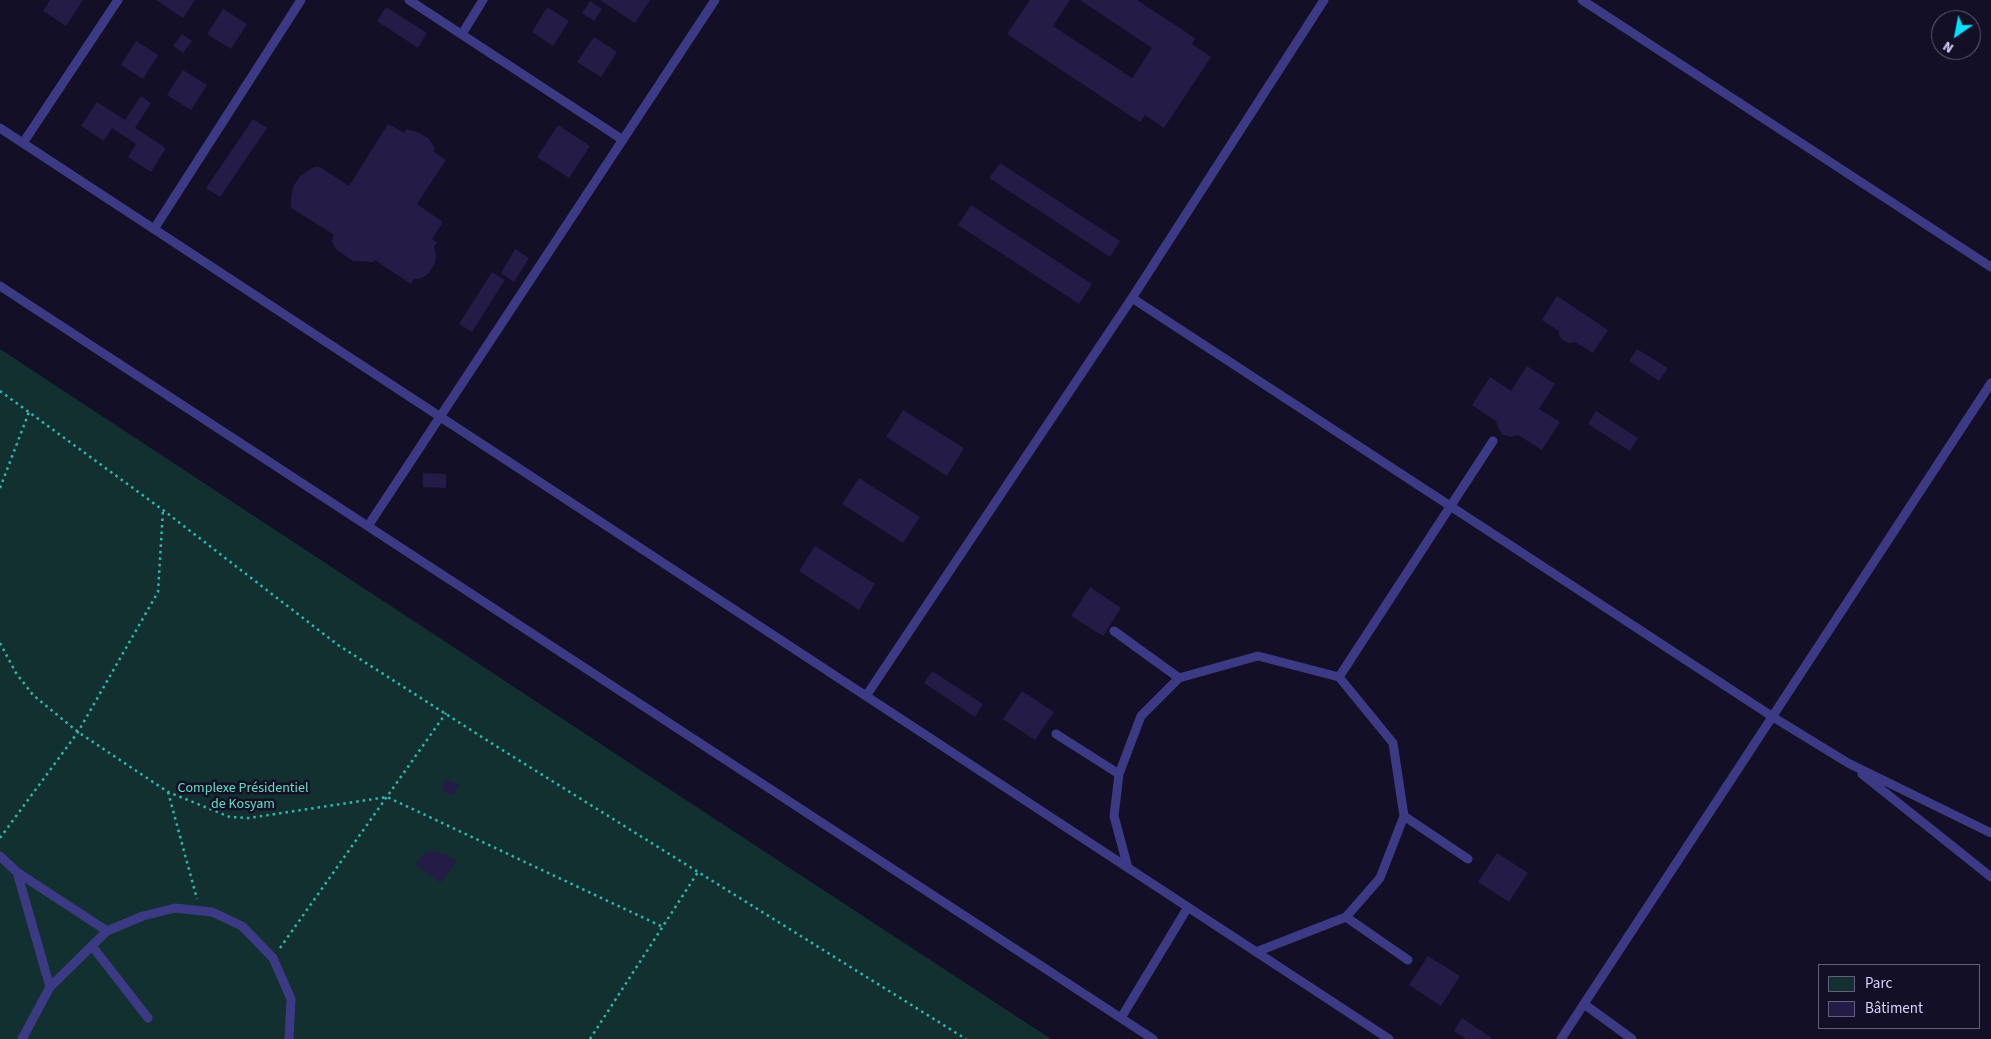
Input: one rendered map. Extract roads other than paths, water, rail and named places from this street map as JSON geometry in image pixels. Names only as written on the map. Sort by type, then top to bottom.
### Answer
[{"type":"lane","points":[[23,143],[118,0]]},
{"type":"lane","points":[[154,229],[301,0]]},
{"type":"lane","points":[[410,0],[623,140]]},
{"type":"lane","points":[[462,34],[484,0]]},
{"type":"lane","points":[[368,526],[715,0]]},
{"type":"lane","points":[[866,696],[1132,298],[1324,0]]},
{"type":"lane","points":[[1582,0],[1991,268]]},
{"type":"lane","points":[[0,128],[1389,1039]]},
{"type":"lane","points":[[0,286],[1153,1039]]},
{"type":"lane","points":[[1132,298],[1772,717],[1848,763],[1991,833]]},
{"type":"lane","points":[[1561,1039],[1991,383]]},
{"type":"lane","points":[[1339,677],[1494,441]]},
{"type":"lane","points":[[1114,631],[1179,678]]},
{"type":"lane","points":[[1128,868],[1114,816],[1119,774],[1141,716],[1179,678],[1258,656],[1339,677],[1392,743],[1404,816],[1380,878],[1346,917],[1256,952]]},
{"type":"lane","points":[[1056,734],[1119,774]]},
{"type":"lane","points":[[1848,763],[1991,877]]},
{"type":"lane","points":[[1404,816],[1468,859]]},
{"type":"lane","points":[[0,856],[17,872],[107,931]]},
{"type":"lane","points":[[17,872],[50,987]]},
{"type":"lane","points":[[22,1039],[50,987],[107,931],[143,916],[175,908],[212,912],[242,926],[274,958],[291,999],[289,1039]]},
{"type":"lane","points":[[1121,1018],[1188,908]]},
{"type":"lane","points":[[1346,917],[1408,960]]},
{"type":"lane","points":[[92,946],[148,1018]]},
{"type":"lane","points":[[1584,1004],[1632,1039]]},
{"type":"park label","name":"Complexe Présidentiel de Kosyam","points":[[243,798]]}]
